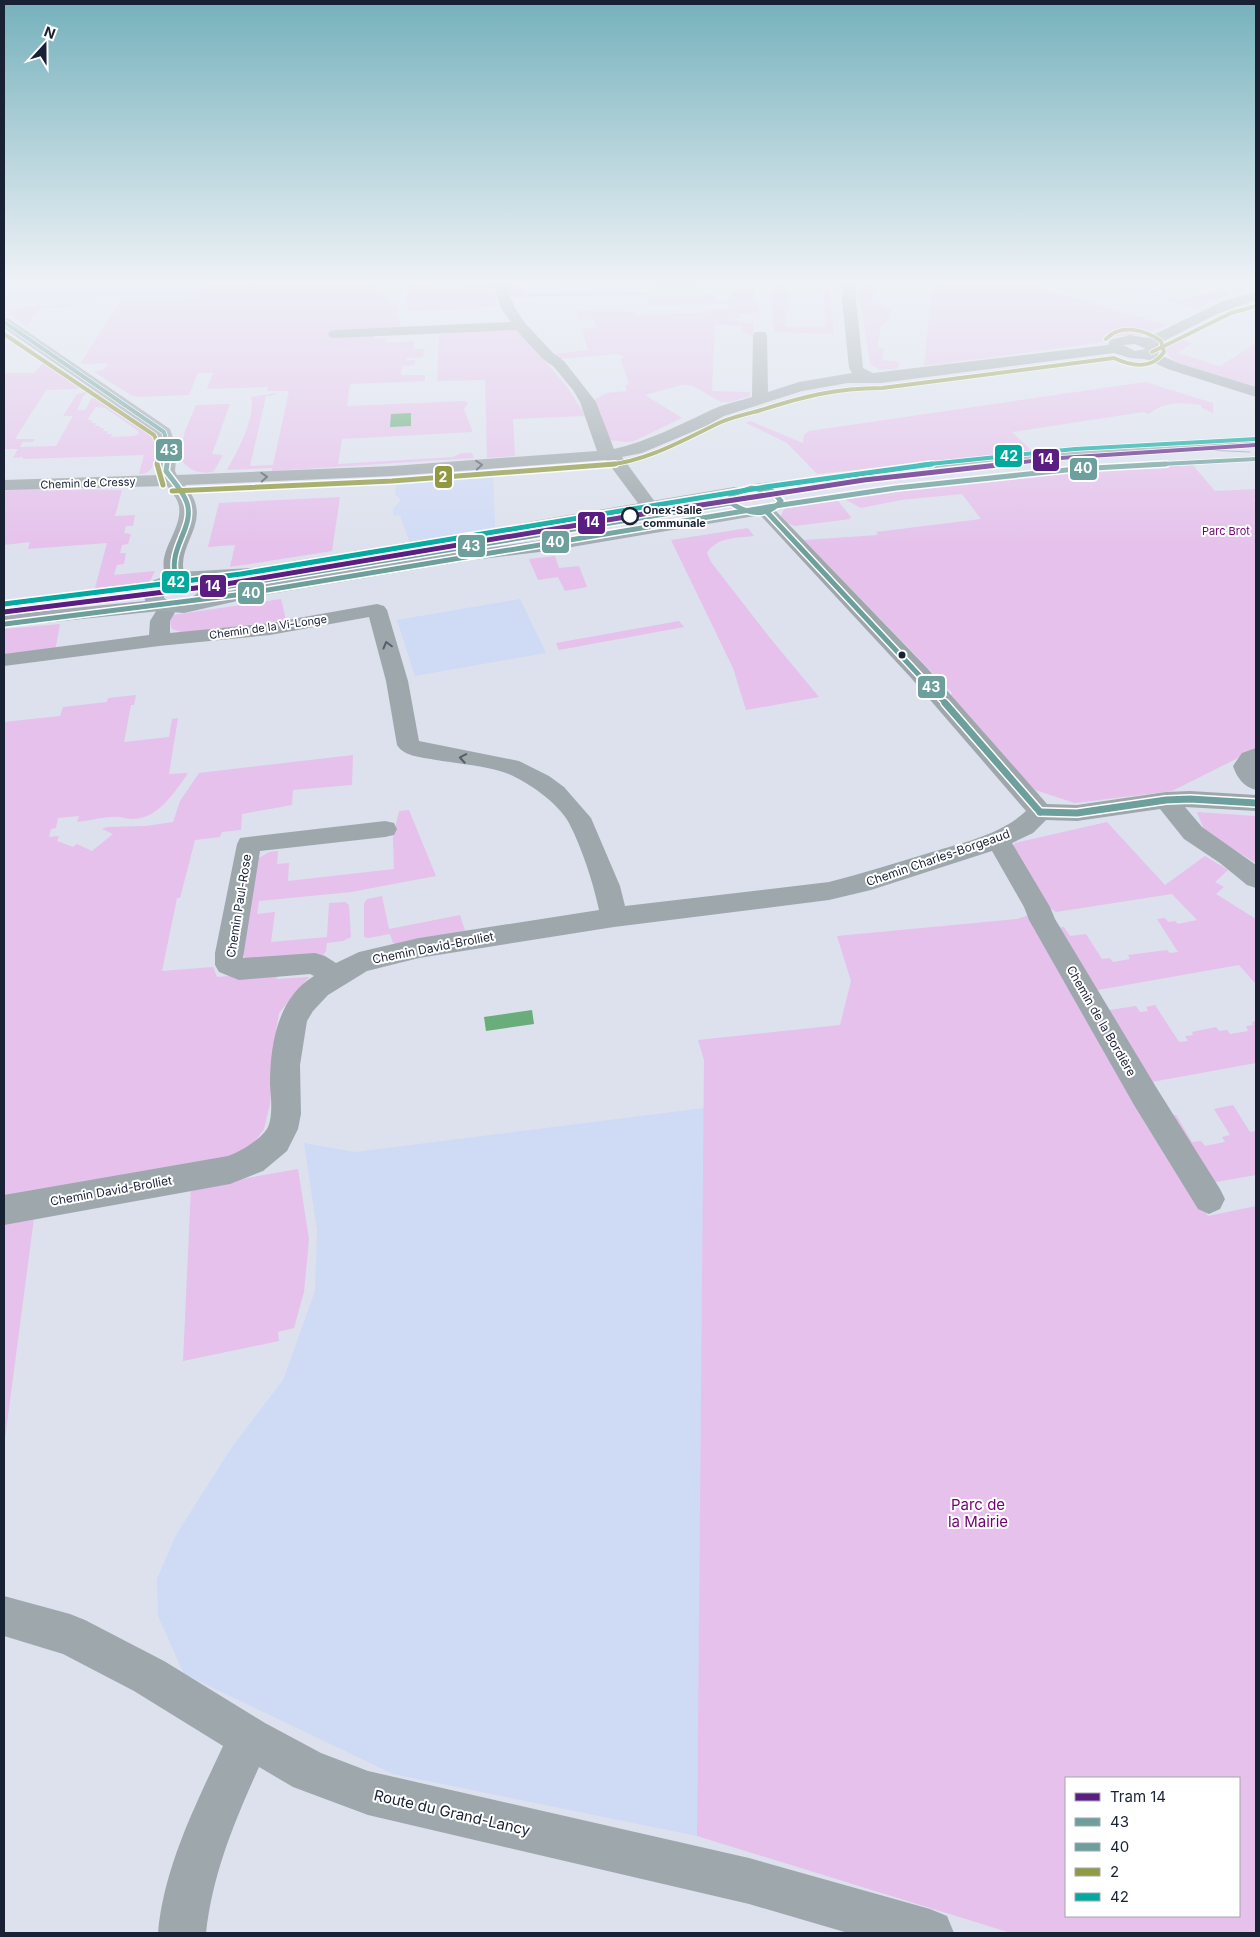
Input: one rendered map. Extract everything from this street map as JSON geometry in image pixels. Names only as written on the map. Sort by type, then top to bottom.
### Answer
[{"type":"main road","points":[[4,607],[114,594],[199,577],[283,572],[467,541],[528,527],[749,488],[1049,455],[1256,442]]},
{"type":"main road","points":[[4,621],[194,604],[264,589],[473,554],[548,545],[765,509],[870,488],[989,473],[1135,461],[1256,456]]},
{"type":"main road","points":[[734,492],[730,498],[731,503],[737,508],[765,509],[781,501],[778,495],[761,488]]},
{"type":"main road","points":[[194,604],[208,596],[212,589],[208,581],[199,577]]},
{"type":"main road","points":[[166,606],[157,602],[153,597],[155,590],[168,582]]},
{"type":"street","points":[[77,371],[161,428],[169,442],[166,471],[188,508],[168,582]]},
{"type":"street","points":[[565,371],[588,402],[600,442],[609,455],[618,462],[649,506]]},
{"type":"street","points":[[760,371],[760,398]]},
{"type":"street","points":[[858,371],[868,377]]},
{"type":"street","points":[[700,423],[718,413],[760,398],[832,380],[891,377],[935,371]]},
{"type":"street","points":[[1190,371],[1256,392]]},
{"type":"street","points":[[700,423],[843,388],[859,383],[868,377]]},
{"type":"street","name":"Chemin de Cressy","points":[[4,484],[216,479],[392,470],[609,455],[636,449],[700,423]]},
{"type":"street","points":[[765,509],[915,668],[1040,812],[1084,812],[1166,800],[1215,800],[1256,803]]},
{"type":"street","points":[[159,640],[160,621],[166,606]]},
{"type":"street","name":"Chemin de la Vi-Longe","points":[[4,660],[112,648],[159,640],[270,629],[377,610],[397,681],[408,745],[416,749],[511,766],[541,781],[556,793],[579,818],[607,886],[614,917]]},
{"type":"street","points":[[1256,755],[1250,758],[1245,766],[1247,772],[1256,782]]},
{"type":"street","points":[[1166,800],[1193,833],[1235,861],[1256,879]]},
{"type":"street","name":"Chemin Charles-Borgeaud","points":[[614,917],[829,891],[862,883],[998,840],[1024,827],[1040,812]]},
{"type":"street","name":"Chemin Paul-Rose","points":[[334,976],[315,963],[239,969],[229,965],[229,953],[249,844],[385,829]]},
{"type":"street","name":"Chemin de la Bordière","points":[[998,840],[1037,907],[1042,920],[1145,1096],[1209,1199]]},
{"type":"street","name":"Chemin David-Brolliet","points":[[4,1210],[230,1170],[252,1161],[276,1141],[283,1129],[286,1114],[285,1065],[293,1020],[303,1003],[318,986],[359,962],[419,948],[614,917]]},
{"type":"street","name":"Route du Grand-Lancy","points":[[4,1616],[70,1635],[149,1676],[250,1738],[309,1771],[368,1793],[749,1881],[930,1933]]},
{"type":"street","points":[[182,1933],[191,1884],[206,1840],[250,1738]]},
{"type":"shaded area","points":[[411,413],[411,426],[390,427],[391,414]]},
{"type":"shaded area","points":[[493,467],[495,527],[410,542],[400,516],[393,515],[393,509],[401,500],[395,494],[397,473]]},
{"type":"shaded area","points":[[520,599],[546,653],[415,676],[397,620]]},
{"type":"shaded area","points":[[532,1010],[534,1024],[486,1031],[484,1017]]},
{"type":"shaded area","points":[[704,1108],[697,1836],[393,1774],[184,1674],[158,1616],[157,1579],[176,1535],[232,1447],[283,1380],[315,1291],[317,1230],[304,1143],[355,1152]]},
{"type":"green space","points":[[61,371],[82,385],[76,389],[46,390],[15,439],[35,439],[33,442],[23,442],[20,447],[56,446],[73,416],[63,416],[77,394],[90,391],[83,396],[77,410],[85,410],[91,399],[100,397],[151,434],[156,452],[150,470],[139,474],[144,455],[13,458],[18,449],[4,449],[4,373]],"holes":[[[96,407],[105,408],[138,431],[139,434],[133,436],[111,437],[112,434],[107,434],[108,431],[103,431],[104,428],[99,428],[100,426],[95,426],[96,423],[91,423],[92,420],[87,420]]]},
{"type":"green space","points":[[401,371],[401,375],[425,375],[425,381],[350,384],[347,406],[465,401],[468,403],[464,409],[472,432],[342,439],[338,464],[453,457],[467,453],[472,453],[474,458],[272,471],[272,468],[227,470],[248,425],[251,415],[251,397],[276,393],[275,395],[266,396],[250,466],[273,465],[289,391],[267,391],[268,387],[207,389],[213,373],[198,373],[189,395],[138,397],[131,395],[94,372]]},
{"type":"green space","points":[[437,371],[554,371],[571,393],[585,416],[513,419],[515,456],[487,458],[485,380],[437,381]]},
{"type":"green space","points":[[625,371],[713,371],[712,391],[750,392],[750,396],[730,402],[721,402],[693,386],[682,385],[645,395],[682,418],[634,441],[609,440],[601,414],[594,400],[607,393],[627,391],[625,385],[629,384]]},
{"type":"green space","points":[[1206,371],[1256,371],[1256,387]]},
{"type":"green space","points":[[1145,382],[1213,403],[1213,413],[1202,408],[1201,405],[1174,403],[1161,406],[1149,414],[1143,412],[1012,432],[1032,451],[817,474],[787,443],[746,423],[750,421],[803,443],[804,435],[809,431]]},
{"type":"green space","points":[[230,404],[212,454],[223,455],[214,471],[204,473],[190,468],[179,457],[185,431],[196,405]]},
{"type":"green space","name":"Parc Brot","points":[[1191,463],[1215,491],[1256,489],[1256,499],[1252,499],[1256,500],[1256,749],[1172,791],[1075,803],[1035,790],[951,696],[952,693],[804,540],[878,535],[876,532],[981,519],[962,494],[901,500],[861,508],[846,500],[848,496],[852,495],[1064,469]]},
{"type":"green space","points":[[4,489],[122,490],[115,516],[135,515],[133,526],[126,526],[124,533],[131,534],[128,544],[122,545],[120,553],[126,553],[124,564],[117,565],[114,575],[155,571],[149,583],[95,588],[107,543],[28,549],[30,542],[4,545]]},
{"type":"green space","points":[[340,497],[332,551],[230,567],[235,545],[208,547],[219,503]]},
{"type":"green space","points":[[828,498],[838,501],[851,517],[850,519],[795,526],[787,523],[781,516],[784,509],[789,506]]},
{"type":"green space","points":[[748,528],[754,536],[722,541],[707,553],[711,562],[770,638],[819,697],[746,710],[733,668],[671,540]]},
{"type":"green space","points":[[555,556],[559,568],[579,566],[587,587],[565,591],[558,577],[538,580],[529,559]]},
{"type":"green space","points":[[281,599],[286,620],[185,633],[172,629],[170,622],[173,615]]},
{"type":"green space","points":[[679,621],[684,627],[559,650],[556,643]]},
{"type":"green space","points":[[60,624],[55,651],[4,657],[4,629]]},
{"type":"green space","points":[[136,695],[134,705],[131,705],[124,742],[169,737],[172,719],[178,718],[169,774],[188,773],[165,803],[150,814],[132,819],[115,817],[77,822],[79,816],[58,818],[56,828],[51,829],[49,837],[59,836],[57,841],[73,847],[77,844],[92,851],[113,834],[102,829],[107,827],[146,826],[173,822],[180,801],[199,773],[353,755],[352,785],[293,790],[292,805],[242,814],[241,830],[222,832],[220,837],[195,840],[180,898],[177,898],[162,971],[213,967],[217,977],[276,972],[277,979],[309,977],[279,1013],[275,1037],[270,1104],[264,1129],[254,1143],[238,1156],[183,1173],[4,1204],[4,722],[60,716],[63,707],[107,702],[108,698]]},
{"type":"green space","points":[[409,810],[436,876],[351,892],[259,901],[257,914],[275,912],[271,942],[327,937],[329,903],[345,902],[349,905],[351,937],[343,941],[327,943],[326,951],[322,956],[251,961],[245,958],[242,950],[257,859],[269,852],[278,851],[277,864],[289,863],[288,881],[394,869],[393,838],[399,811]]},
{"type":"green space","points":[[1197,812],[1256,816],[1256,863],[1205,832]]},
{"type":"green space","points":[[1107,822],[1165,885],[1205,856],[1228,870],[1215,882],[1224,887],[1216,894],[1256,919],[1256,984],[1239,965],[1092,991],[1054,928],[1064,927],[1070,936],[1086,934],[1102,959],[1110,958],[1113,962],[1130,959],[1128,955],[1167,950],[1170,953],[1178,952],[1157,919],[1165,918],[1168,922],[1175,921],[1178,924],[1197,920],[1172,894],[1056,912],[1048,907],[1013,847],[1015,843]]},
{"type":"green space","points":[[382,896],[389,929],[460,915],[465,931],[399,945],[393,943],[390,934],[364,937],[364,904],[367,899]]},
{"type":"green space","name":"Parc de la Mairie","points":[[1032,914],[1208,1216],[1256,1206],[1256,1933],[1011,1933],[697,1836],[704,1060],[698,1040],[840,1025],[851,981],[837,936],[1017,919]]},
{"type":"green space","points":[[1155,1005],[1179,1042],[1188,1041],[1185,1036],[1193,1035],[1192,1032],[1216,1027],[1219,1031],[1227,1030],[1230,1034],[1248,1031],[1246,1026],[1253,1025],[1252,1022],[1256,1021],[1256,1063],[1146,1083],[1103,1011],[1136,1006],[1140,1012],[1148,1011],[1146,1007]]},
{"type":"green space","points":[[1233,1105],[1250,1132],[1256,1131],[1256,1175],[1210,1183],[1165,1117],[1176,1115],[1192,1142],[1201,1141],[1205,1146],[1225,1142],[1222,1137],[1230,1135],[1214,1109]]},
{"type":"green space","points":[[298,1169],[309,1239],[304,1292],[294,1328],[278,1332],[279,1341],[183,1361],[191,1188]]},
{"type":"green space","points":[[34,1218],[4,1446],[4,1224]]},
{"type":"tram line","name":"14","points":[[4,612],[220,585],[649,513],[864,480],[1060,458],[1256,445]]},
{"type":"tram line","points":[[1184,449],[1250,452]]},
{"type":"transit line","name":"2","points":[[60,371],[154,435],[158,444],[157,467],[163,485]]},
{"type":"transit line","name":"43","points":[[76,371],[164,432],[169,449],[166,471],[182,493],[188,507],[186,525],[173,560],[176,578]]},
{"type":"transit line","name":"2","points":[[172,491],[392,481],[610,465],[639,459],[704,432],[722,422],[801,397],[849,388],[882,388],[1010,371]]},
{"type":"transit line","name":"42","points":[[4,604],[241,574],[765,487],[894,468],[1075,449],[1256,439]]},
{"type":"transit line","name":"40","points":[[5,624],[244,594],[768,507],[896,488],[1076,469],[1256,459]]},
{"type":"transit line","name":"43","points":[[751,488],[772,491],[781,501],[771,510],[758,513],[744,510],[731,503],[731,495],[751,488]]},
{"type":"transit line","name":"43","points":[[212,589],[731,503]]},
{"type":"transit line","name":"43","points":[[767,512],[920,674],[1040,812]]},
{"type":"transit line","name":"43","points":[[1040,812],[1077,813],[1166,800],[1190,799],[1256,803]]},
{"type":"place","name":"Onex-Salle communale","points":[[630,516]]}]
